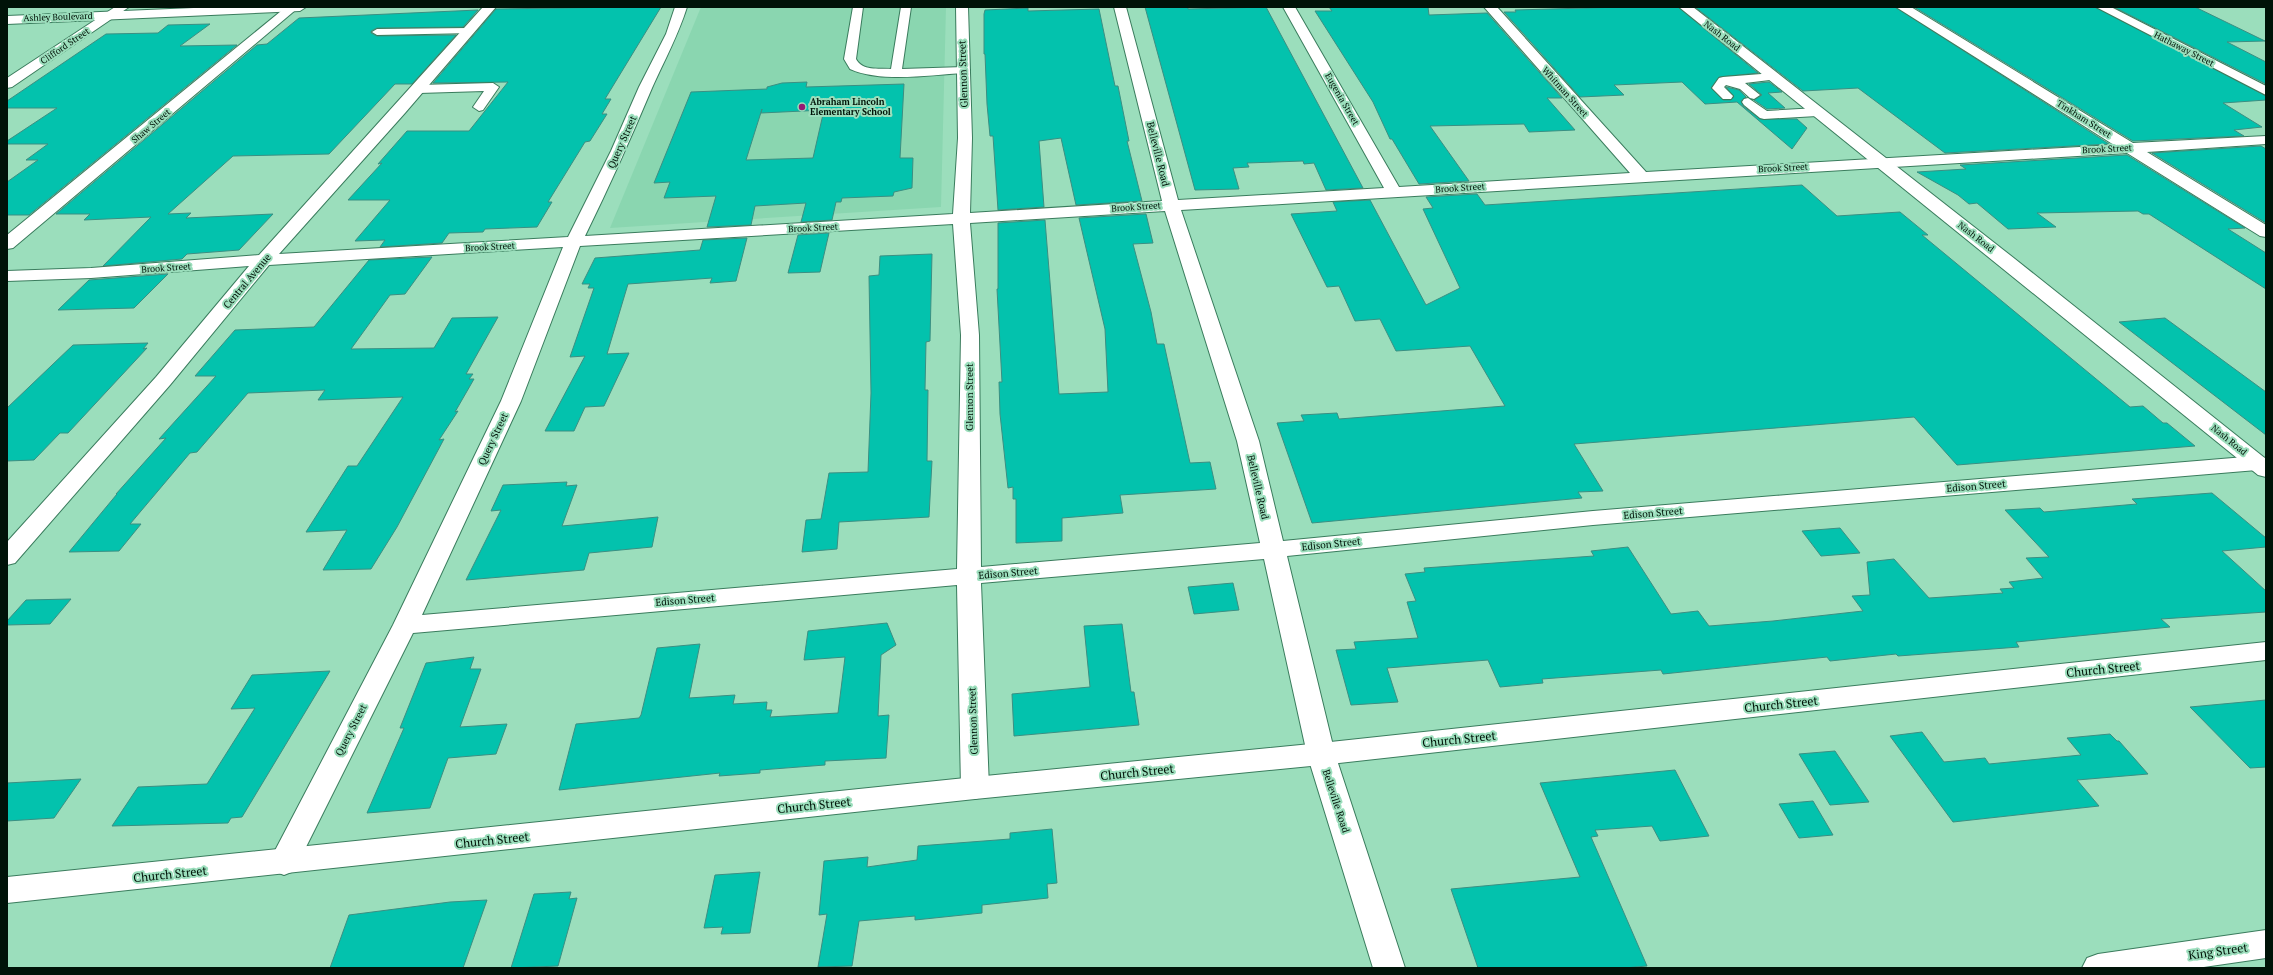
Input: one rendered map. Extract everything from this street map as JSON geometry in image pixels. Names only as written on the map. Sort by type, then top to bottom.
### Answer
[{"type":"street","name":"Clifford Street","points":[[7,84],[124,7]]},
{"type":"street","name":"Shaw Street","points":[[7,244],[293,7]]},
{"type":"street","name":"Ashley Boulevard","points":[[7,20],[227,9],[300,7]]},
{"type":"street","name":"Central Avenue","points":[[7,556],[162,381],[264,260],[419,89],[490,7]]},
{"type":"street","name":"Query Street","points":[[284,862],[405,625],[511,401],[573,243],[619,151],[646,87],[672,34],[681,7]]},
{"type":"street","name":"Glennon Street","points":[[962,7],[965,138],[961,219],[970,335],[969,576],[975,788]]},
{"type":"street","name":"Belleville Road","points":[[1120,7],[1171,205],[1248,441],[1320,754],[1389,968]]},
{"type":"street","name":"Eugenia Street","points":[[1289,7],[1394,192]]},
{"type":"street","name":"Whitman Street","points":[[1490,7],[1641,176]]},
{"type":"street","name":"Nash Road","points":[[1684,7],[2009,263],[2261,467]]},
{"type":"street","name":"Tinkham Street","points":[[1902,7],[2266,232]]},
{"type":"street","name":"Hathaway Street","points":[[2102,7],[2266,91]]},
{"type":"street","name":"Brook Street","points":[[7,276],[91,273],[264,260],[573,243],[1641,176],[2266,140]]},
{"type":"street","name":"Edison Street","points":[[405,625],[1272,550],[1593,518],[2261,467]]},
{"type":"street","name":"Church Street","points":[[7,890],[975,788],[1320,754],[2266,651]]},
{"type":"street","name":"King Street","points":[[2098,968],[2266,944]]},
{"type":"lane","points":[[858,7],[850,59],[854,67],[863,71],[896,73],[964,70]]},
{"type":"lane","points":[[896,73],[906,7]]},
{"type":"lane","points":[[377,32],[470,31]]},
{"type":"lane","points":[[1764,115],[1768,106],[1718,88],[1724,81],[1774,77]]},
{"type":"lane","points":[[1724,81],[1744,86],[1744,98],[1740,108],[1764,115],[1817,112]]},
{"type":"lane","points":[[419,89],[493,87],[479,106]]},
{"type":"shaded area","name":"Abraham Lincoln Elementary School","points":[[701,7],[946,7],[941,207],[610,228]]},
{"type":"building","points":[[661,7],[605,99],[611,99],[602,114],[607,114],[590,141],[585,142],[548,202],[552,202],[537,227],[485,229],[483,232],[449,233],[442,243],[380,247],[385,240],[355,241],[390,200],[348,200],[382,163],[378,164],[407,131],[469,131],[508,82],[433,83],[496,9]]},
{"type":"building","points":[[1145,7],[1188,7],[1188,9],[1266,7],[1363,188],[1326,190],[1314,163],[1304,164],[1303,161],[1247,163],[1249,167],[1233,168],[1239,189],[1195,190]]},
{"type":"building","points":[[1329,7],[1428,7],[1429,15],[1487,13],[1562,98],[1547,98],[1575,130],[1529,132],[1524,124],[1430,126],[1469,181],[1419,184],[1392,139],[1390,139],[1373,102],[1315,11],[1332,11]]},
{"type":"building","points":[[1678,7],[1758,73],[1719,77],[1711,88],[1723,100],[1731,100],[1734,97],[1726,87],[1739,90],[1746,97],[1741,101],[1743,106],[1760,119],[1797,119],[1807,128],[1792,149],[1737,102],[1705,104],[1682,82],[1614,85],[1624,95],[1580,97],[1504,12],[1516,12],[1515,10]]},
{"type":"building","points":[[1695,7],[1895,7],[2109,144],[1945,153],[1858,88],[1803,91]]},
{"type":"building","points":[[1914,7],[2095,7],[2266,96],[2266,100],[2223,103],[2262,127],[2234,130],[2244,136],[2133,141]]},
{"type":"building","points":[[2114,7],[2195,7],[2265,41],[2227,42],[2266,62],[2266,84]]},
{"type":"building","points":[[1028,8],[1028,11],[1099,9],[1115,86],[1118,86],[1129,141],[1127,141],[1142,201],[1076,205],[1061,138],[1039,141],[1044,207],[998,210],[993,136],[990,136],[987,104],[984,54],[984,14],[985,10]]},
{"type":"building","points":[[478,10],[463,27],[377,28],[371,31],[371,33],[377,36],[456,35],[412,84],[395,84],[329,154],[233,156],[168,214],[191,213],[186,218],[273,214],[239,250],[187,254],[182,259],[103,266],[151,217],[84,220],[90,214],[56,214],[257,45],[267,44],[299,18]]},
{"type":"building","points":[[210,24],[180,46],[237,45],[29,215],[7,215],[7,182],[38,160],[26,160],[48,144],[7,144],[7,141],[57,108],[7,108],[7,101],[106,34],[158,33],[168,25]]},
{"type":"building","points":[[807,82],[806,87],[904,84],[900,158],[913,158],[912,188],[894,192],[893,196],[842,198],[841,202],[836,202],[832,220],[801,222],[806,203],[755,206],[751,225],[707,227],[716,196],[664,198],[670,182],[654,183],[691,92],[767,89],[767,87],[782,83]],"holes":[[[762,109],[761,113],[824,110],[813,158],[746,160]]]},
{"type":"building","points":[[1769,82],[1782,92],[1768,93],[1785,108],[1767,109],[1754,100],[1762,95],[1749,84]]},
{"type":"building","points":[[2261,146],[2266,149],[2266,223],[2152,153]]},
{"type":"building","points":[[2127,155],[2245,228],[2228,229],[2266,253],[2266,289],[2149,214],[2143,214],[2138,211],[2037,213],[2056,227],[2008,229],[1977,203],[1969,204],[1958,195],[1917,172],[1966,169],[1960,165]]},
{"type":"building","points":[[1802,185],[1837,216],[1900,212],[1928,235],[1922,235],[2130,407],[2143,406],[2163,423],[2167,423],[2195,446],[1957,465],[1914,417],[1574,444],[1603,491],[1578,492],[1582,498],[1312,523],[1277,423],[1304,421],[1301,415],[1337,413],[1339,419],[1505,406],[1470,346],[1396,351],[1380,319],[1355,321],[1339,286],[1327,287],[1291,214],[1337,211],[1333,202],[1370,200],[1426,305],[1460,288],[1423,209],[1433,208],[1426,197],[1477,194],[1485,205]]},
{"type":"building","points":[[1146,214],[1153,243],[1133,244],[1151,312],[1157,344],[1164,344],[1190,463],[1210,462],[1216,489],[1120,495],[1123,513],[1062,518],[1062,541],[1016,543],[1016,499],[1013,499],[1013,487],[1008,488],[1000,414],[999,382],[1002,382],[997,289],[998,223],[1045,220],[1059,394],[1108,392],[1105,329],[1079,218]]},
{"type":"building","points":[[829,233],[820,272],[788,273],[798,235]]},
{"type":"building","points":[[747,238],[736,281],[710,283],[712,278],[628,284],[607,354],[629,353],[604,406],[585,407],[574,431],[545,431],[585,356],[570,357],[594,288],[588,288],[590,284],[582,284],[595,258],[700,250],[703,240]]},
{"type":"building","points":[[932,254],[930,341],[926,342],[925,390],[928,390],[927,461],[932,461],[929,517],[839,522],[837,549],[802,552],[806,520],[821,519],[829,473],[868,472],[871,393],[869,276],[879,275],[880,256]]},
{"type":"building","points":[[432,257],[405,294],[390,295],[351,349],[434,348],[452,318],[498,317],[466,374],[473,374],[469,379],[474,379],[455,412],[458,411],[439,440],[444,439],[397,527],[371,569],[323,570],[347,530],[306,532],[348,466],[357,466],[403,397],[318,400],[325,390],[248,393],[197,452],[190,453],[130,524],[141,524],[119,551],[69,552],[116,494],[166,438],[159,439],[216,376],[195,376],[235,330],[314,327],[369,260]]},
{"type":"building","points":[[168,274],[134,308],[58,310],[89,280]]},
{"type":"building","points":[[2165,318],[2266,392],[2266,435],[2119,322]]},
{"type":"building","points":[[148,343],[143,349],[147,348],[68,433],[60,433],[34,460],[7,461],[7,408],[73,345]]},
{"type":"building","points":[[567,482],[566,486],[577,485],[562,526],[658,517],[652,547],[589,553],[584,570],[466,580],[501,510],[491,511],[503,485]]},
{"type":"building","points":[[2212,493],[2266,538],[2266,547],[2222,551],[2266,591],[2266,612],[2161,619],[2170,627],[2016,642],[2019,647],[1898,656],[1896,654],[1830,661],[1827,657],[1663,674],[1661,670],[1542,679],[1543,683],[1500,687],[1488,660],[1387,668],[1398,702],[1351,705],[1336,650],[1356,649],[1354,642],[1418,638],[1407,602],[1416,601],[1405,574],[1425,572],[1424,568],[1594,556],[1591,551],[1628,547],[1671,614],[1698,611],[1709,626],[1773,621],[1863,611],[1852,596],[1870,595],[1867,562],[1894,559],[1929,598],[2003,593],[2000,589],[2014,588],[2009,582],[2043,578],[2026,558],[2049,557],[2005,510],[2040,508],[2044,512],[2137,504],[2132,499]]},
{"type":"building","points":[[1840,528],[1860,553],[1821,556],[1802,531]]},
{"type":"building","points":[[1233,583],[1239,610],[1194,614],[1188,587]]},
{"type":"building","points":[[71,599],[50,624],[7,625],[7,621],[26,600]]},
{"type":"building","points":[[887,623],[896,645],[881,655],[878,716],[889,715],[886,758],[825,761],[825,765],[760,770],[760,773],[719,776],[720,773],[559,790],[576,724],[639,718],[657,648],[700,644],[689,698],[735,695],[733,704],[767,702],[766,710],[772,710],[770,717],[838,713],[845,657],[804,660],[808,631]]},
{"type":"building","points":[[1122,624],[1131,692],[1134,692],[1139,725],[1014,736],[1012,694],[1090,687],[1084,626]]},
{"type":"building","points":[[474,657],[470,669],[481,669],[460,727],[507,724],[496,754],[448,758],[430,808],[367,813],[404,728],[400,728],[426,663]]},
{"type":"building","points":[[330,671],[242,817],[231,818],[228,823],[112,826],[138,787],[207,784],[255,708],[231,709],[252,675]]},
{"type":"building","points":[[2266,700],[2266,767],[2250,768],[2190,707]]},
{"type":"building","points":[[1922,732],[1944,762],[1985,758],[1989,764],[2081,755],[2067,738],[2110,734],[2117,741],[2119,741],[2148,774],[2077,780],[2099,806],[1953,822],[1890,736]]},
{"type":"building","points":[[1835,751],[1869,802],[1830,805],[1799,754]]},
{"type":"building","points":[[1675,770],[1709,836],[1660,841],[1652,826],[1595,830],[1598,836],[1591,837],[1647,966],[1624,968],[1478,968],[1451,889],[1580,877],[1540,783]]},
{"type":"building","points":[[81,779],[54,818],[7,821],[7,783]]},
{"type":"building","points":[[1813,801],[1833,835],[1799,838],[1779,804]]},
{"type":"building","points":[[1052,829],[1057,883],[1047,884],[1048,898],[982,905],[982,913],[915,920],[915,916],[859,921],[852,966],[818,967],[827,914],[819,915],[824,861],[868,857],[867,867],[917,860],[918,846],[1010,839],[1010,833]]},
{"type":"building","points":[[760,872],[750,933],[721,934],[723,927],[704,928],[715,875]]},
{"type":"building","points":[[571,892],[569,899],[577,898],[558,966],[511,968],[534,894]]},
{"type":"building","points":[[487,900],[463,968],[330,968],[349,915],[450,902]]},
{"type":"place","name":"Abraham Lincoln Elementary School","points":[[802,107]]}]
